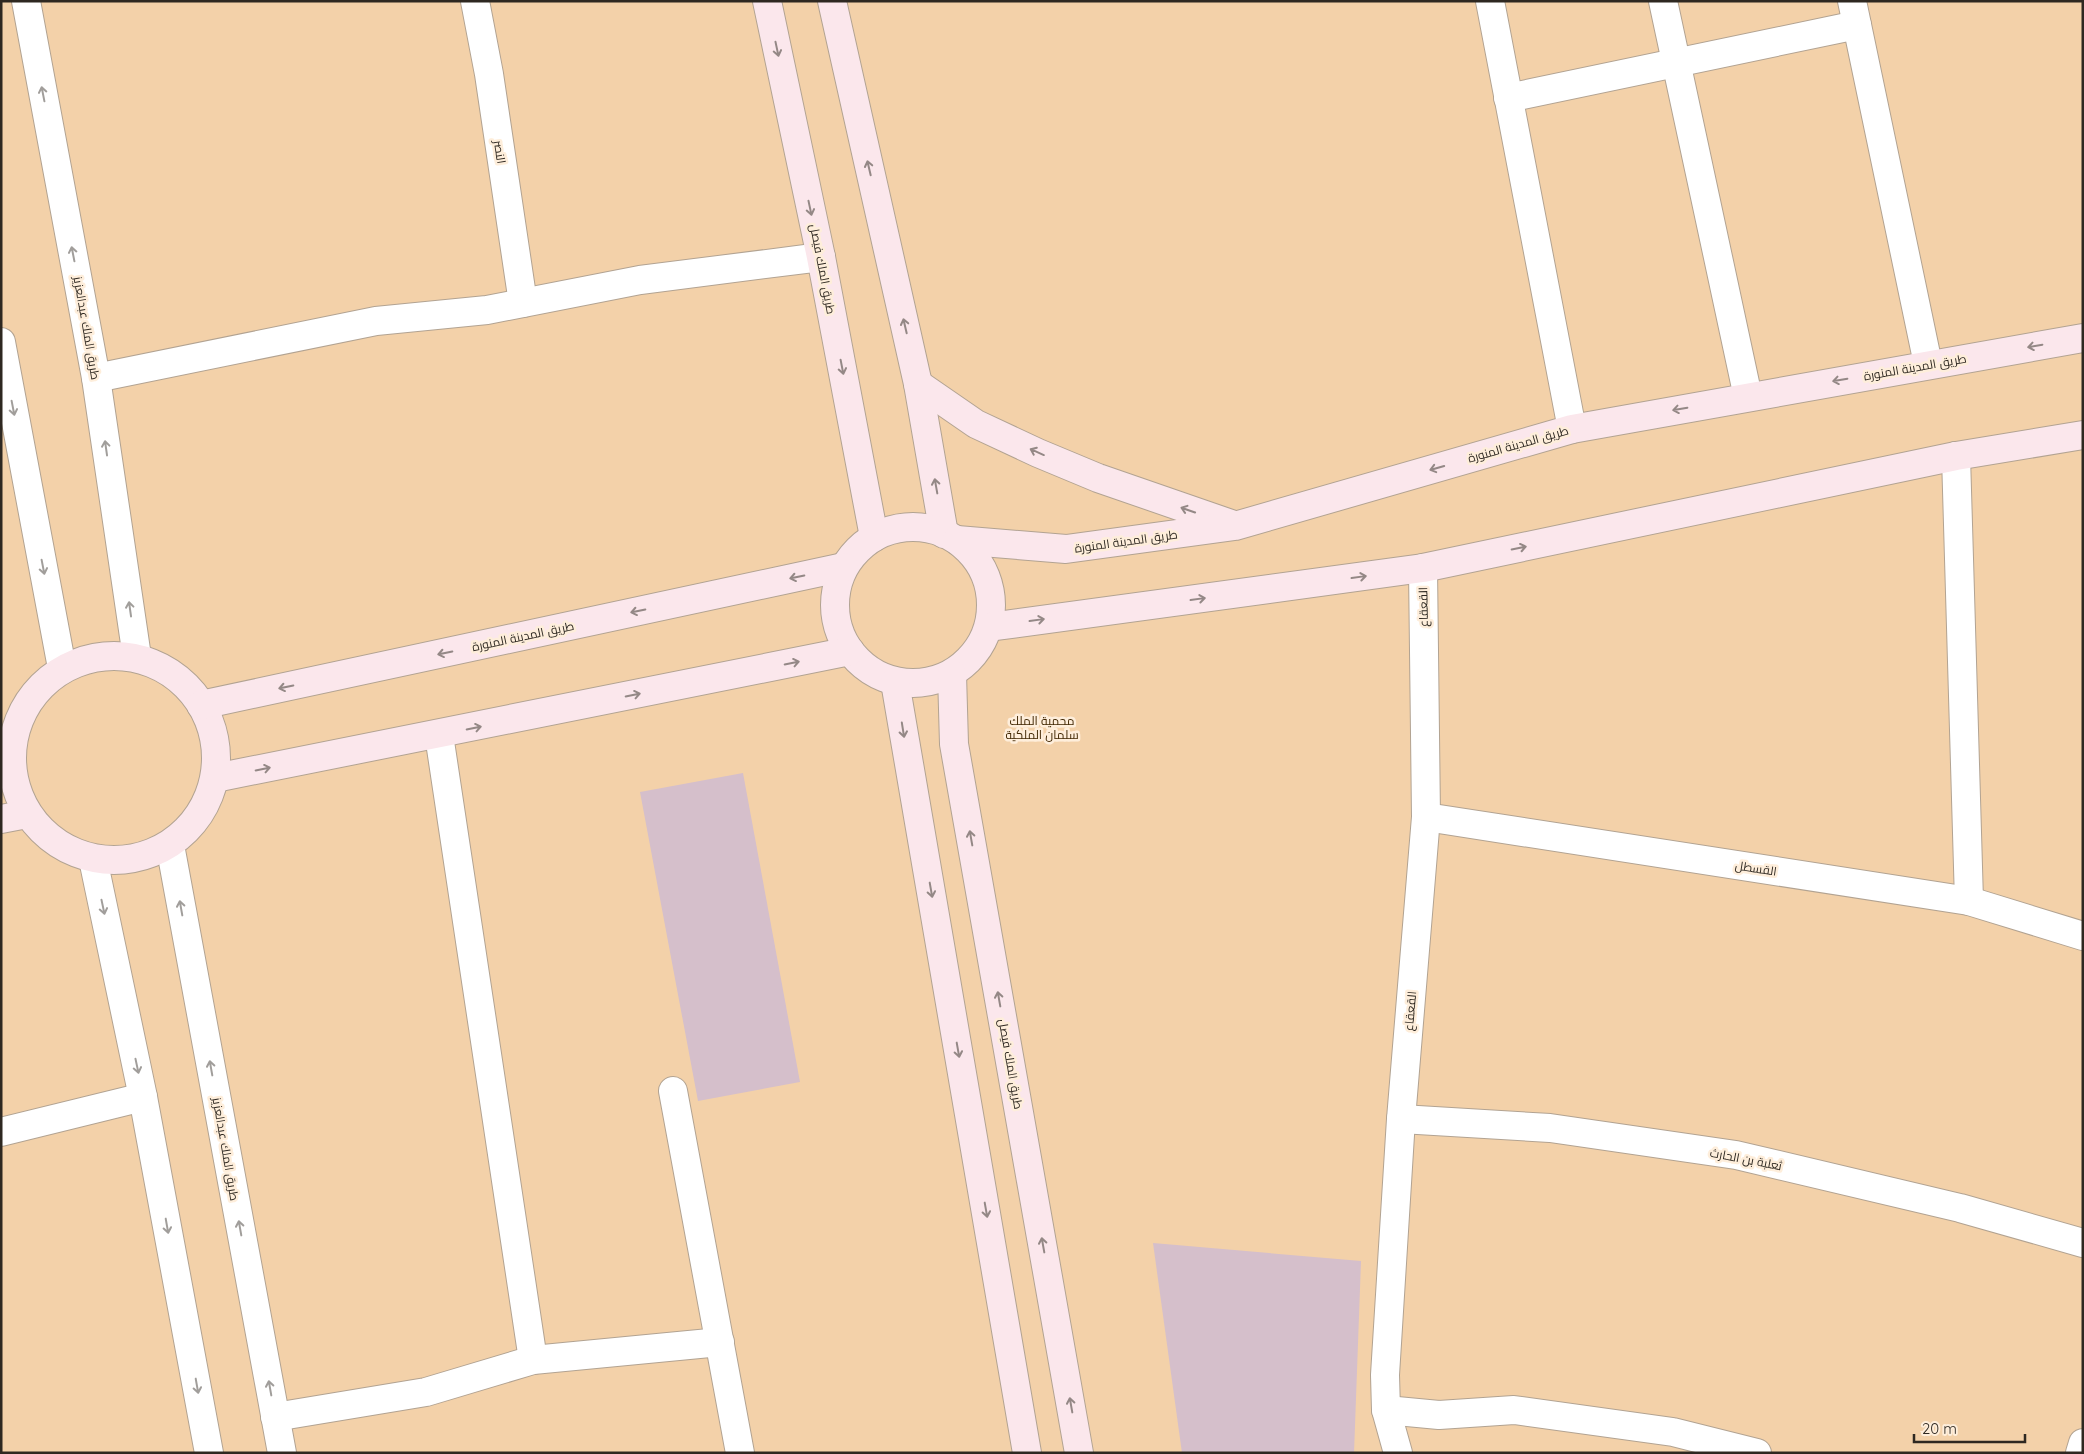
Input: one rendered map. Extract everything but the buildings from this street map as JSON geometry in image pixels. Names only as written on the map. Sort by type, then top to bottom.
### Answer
[{"type":"main road","name":"طريق الملك فيصل","points":[[767,1],[821,257],[874,537]]},
{"type":"main road","points":[[832,1],[918,384],[950,537]]},
{"type":"main road","name":"طريق المدينة المنورة","points":[[950,537],[1066,549],[1235,526],[1572,429],[1928,364],[2083,338]]},
{"type":"main road","points":[[918,384],[976,424],[1038,453],[1098,478],[1235,526]]},
{"type":"main road","points":[[989,627],[1423,568],[1956,456],[2083,435]]},
{"type":"main road","points":[[921,527],[950,537],[975,557],[987,578],[992,602],[989,627],[981,646],[968,662],[952,674],[934,682],[915,684],[895,682],[878,675],[862,665],[850,651],[839,632],[835,610],[837,588],[844,567],[857,550],[874,537],[897,529],[921,527]]},
{"type":"main road","name":"طريق المدينة المنورة","points":[[201,705],[844,567]]},
{"type":"main road","points":[[215,778],[438,735],[850,651]]},
{"type":"main road","points":[[99,656],[137,657],[174,675],[201,705],[215,740],[215,778],[199,816],[170,845],[132,860],[93,860],[56,844],[14,817],[14,783],[6,750],[26,702],[62,668],[99,656]]},
{"type":"main road","name":"طريق الملك فيصل","points":[[952,674],[954,744],[1079,1453]]},
{"type":"main road","points":[[895,682],[1027,1453]]},
{"type":"street","name":"طريق الملك عبدالعزيز","points":[[26,1],[96,378],[137,657]]},
{"type":"street","name":"النصر","points":[[475,1],[523,303]]},
{"type":"street","points":[[1490,1],[1572,429]]},
{"type":"street","points":[[1663,1],[1748,397]]},
{"type":"street","points":[[1508,98],[1676,63],[1854,13],[1928,364]]},
{"type":"street","points":[[96,378],[376,321],[487,310],[640,280],[821,257]]},
{"type":"street","points":[[1,342],[62,668]]},
{"type":"street","points":[[1956,456],[1969,901]]},
{"type":"street","name":"القعقاع","points":[[1398,1453],[1386,1410],[1386,1365],[1401,1119],[1426,817],[1423,568]]},
{"type":"street","points":[[438,735],[534,1360]]},
{"type":"street","name":"القسطل","points":[[1426,817],[1969,901],[2083,936]]},
{"type":"street","name":"طريق الملك عبدالعزيز","points":[[170,845],[282,1453]]},
{"type":"street","points":[[93,860],[143,1097],[209,1453]]},
{"type":"street","points":[[673,1091],[740,1453]]},
{"type":"street","points":[[1,1132],[143,1097]]},
{"type":"street","name":"ثعلبة بن الحارث","points":[[1401,1119],[1550,1128],[1736,1155],[1960,1208],[2083,1243]]},
{"type":"street","points":[[275,1417],[426,1392],[534,1360],[720,1342]]},
{"type":"street","points":[[1386,1410],[1439,1415],[1514,1410],[1673,1432],[1757,1453]]},
{"type":"street","points":[[2080,1453],[2083,1443]]},
{"type":"green space","name":"محمية الملك سلمان الملكية","points":[[1,1],[2083,1],[2083,1453],[1,1453]]}]
